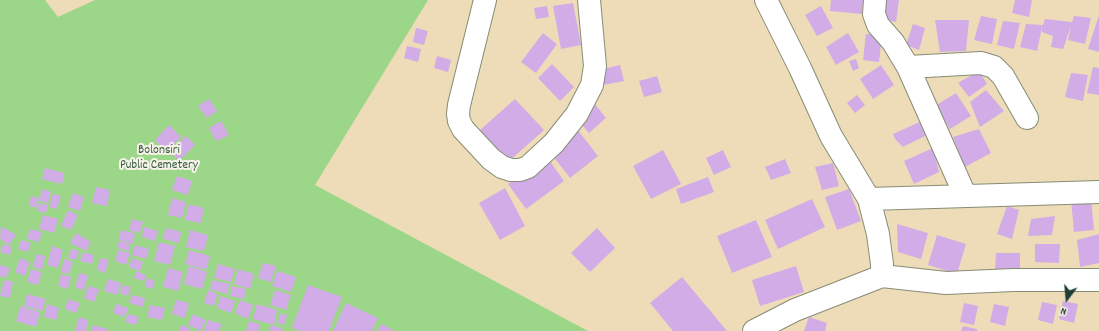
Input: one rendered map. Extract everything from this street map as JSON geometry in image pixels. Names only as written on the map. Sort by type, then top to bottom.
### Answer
[{"type":"street","points":[[485,0],[458,105],[459,121],[463,129],[502,167],[511,170],[520,170],[528,167],[554,143],[577,114],[592,85],[595,66],[589,0]]},
{"type":"street","points":[[766,0],[800,68],[831,136],[869,198],[878,234],[882,276]]},
{"type":"street","points":[[875,0],[874,14],[878,25],[893,42],[908,67],[965,196]]},
{"type":"street","points":[[908,67],[981,62],[994,67],[1003,76],[1027,118]]},
{"type":"street","points":[[869,198],[1099,192]]},
{"type":"street","points":[[754,331],[795,310],[882,276],[946,283],[1013,280],[1099,280]]},
{"type":"green space","name":"Bolonsiri Public Cemetery","points":[[0,0],[45,0],[58,17],[95,0],[428,0],[315,185],[588,331],[0,331]]},
{"type":"building","points":[[831,0],[863,0],[862,14],[830,11]]},
{"type":"building","points":[[884,0],[899,0],[896,22],[881,19]]},
{"type":"building","points":[[1015,0],[1032,0],[1029,17],[1012,13]]},
{"type":"building","points":[[573,3],[581,45],[561,49],[553,6]]},
{"type":"building","points":[[547,6],[549,17],[536,19],[534,8]]},
{"type":"building","points":[[821,6],[833,28],[817,36],[805,15]]},
{"type":"building","points":[[1099,15],[1099,52],[1088,49]]},
{"type":"building","points":[[981,16],[997,19],[992,44],[974,40]]},
{"type":"building","points":[[1074,16],[1091,18],[1085,44],[1068,40],[1071,26],[1063,49],[1051,47],[1053,36],[1042,32],[1042,27],[1037,51],[1020,47],[1026,24],[1043,25],[1045,19],[1072,22]]},
{"type":"building","points":[[935,20],[969,20],[966,51],[940,52]]},
{"type":"building","points":[[1003,21],[1020,23],[1014,49],[997,45]]},
{"type":"building","points":[[913,24],[925,28],[919,50],[906,45]]},
{"type":"building","points":[[416,28],[428,31],[424,45],[413,42]]},
{"type":"building","points":[[543,33],[557,44],[536,73],[521,62]]},
{"type":"building","points":[[848,33],[859,52],[836,65],[826,47]]},
{"type":"building","points":[[866,34],[882,35],[879,62],[863,60]]},
{"type":"building","points":[[407,46],[421,49],[418,62],[404,58]]},
{"type":"building","points":[[437,56],[451,60],[448,72],[434,68]]},
{"type":"building","points":[[856,59],[859,68],[853,71],[849,61]]},
{"type":"building","points":[[552,64],[574,87],[560,101],[538,78]]},
{"type":"building","points":[[620,65],[624,81],[603,85],[599,70]]},
{"type":"building","points":[[881,65],[894,85],[873,99],[860,79]]},
{"type":"building","points":[[1093,67],[1099,68],[1099,95],[1087,93]]},
{"type":"building","points":[[979,71],[987,84],[969,97],[958,83]]},
{"type":"building","points":[[1071,73],[1088,75],[1083,101],[1065,97]]},
{"type":"building","points":[[657,76],[662,92],[644,97],[639,81]]},
{"type":"building","points":[[986,90],[1004,111],[980,127],[970,102]]},
{"type":"building","points":[[956,93],[971,116],[950,129],[935,106]]},
{"type":"building","points":[[857,95],[865,105],[855,113],[847,103]]},
{"type":"building","points":[[209,99],[217,111],[207,118],[198,106]]},
{"type":"building","points":[[515,99],[544,130],[508,162],[480,130]]},
{"type":"building","points":[[595,104],[606,118],[589,133],[577,119]]},
{"type":"building","points":[[924,120],[931,133],[903,147],[895,139],[893,134]]},
{"type":"building","points":[[221,121],[229,135],[216,141],[209,128]]},
{"type":"building","points":[[169,125],[181,137],[167,152],[155,140]]},
{"type":"building","points":[[577,129],[598,156],[570,178],[549,151]]},
{"type":"building","points":[[979,129],[991,153],[965,167],[953,137]]},
{"type":"building","points":[[186,136],[195,145],[179,161],[170,152]]},
{"type":"building","points":[[933,148],[939,172],[914,184],[904,161]]},
{"type":"building","points":[[663,150],[681,184],[651,199],[633,166]]},
{"type":"building","points":[[723,150],[731,167],[714,175],[706,158]]},
{"type":"building","points":[[547,157],[564,181],[526,209],[508,184]]},
{"type":"building","points":[[785,159],[791,173],[771,180],[765,167]]},
{"type":"building","points":[[833,163],[839,186],[822,190],[815,167]]},
{"type":"building","points":[[45,168],[64,173],[62,184],[42,179]]},
{"type":"building","points":[[177,176],[192,181],[188,195],[172,190]]},
{"type":"building","points":[[708,177],[714,192],[681,204],[676,189]]},
{"type":"building","points":[[96,187],[110,190],[107,206],[92,203]]},
{"type":"building","points":[[505,188],[525,226],[500,240],[479,203]]},
{"type":"building","points":[[42,189],[51,192],[48,203],[39,201]]},
{"type":"building","points":[[849,189],[861,221],[837,230],[825,197]]},
{"type":"building","points":[[73,193],[84,197],[80,211],[68,207]]},
{"type":"building","points":[[53,194],[61,196],[57,209],[49,207]]},
{"type":"building","points":[[31,196],[39,198],[36,208],[29,206]]},
{"type":"building","points":[[172,198],[186,202],[182,218],[168,215]]},
{"type":"building","points":[[1091,198],[1094,230],[1074,232],[1071,200]]},
{"type":"building","points":[[812,199],[825,227],[778,249],[765,220]]},
{"type":"building","points":[[39,203],[48,205],[46,213],[37,211]]},
{"type":"building","points":[[189,204],[204,208],[201,223],[185,220]]},
{"type":"building","points":[[1007,206],[1019,210],[1012,239],[997,234]]},
{"type":"building","points":[[68,210],[78,215],[71,230],[61,226]]},
{"type":"building","points":[[43,215],[58,219],[54,233],[39,229]]},
{"type":"building","points":[[1055,216],[1052,235],[1028,236],[1031,219]]},
{"type":"building","points":[[132,219],[143,222],[140,233],[129,230]]},
{"type":"building","points":[[756,220],[772,257],[732,273],[717,236]]},
{"type":"building","points":[[897,224],[928,233],[921,259],[898,252]]},
{"type":"building","points":[[1,226],[16,235],[9,245],[0,239]]},
{"type":"building","points":[[144,227],[158,231],[155,241],[142,237]]},
{"type":"building","points":[[166,228],[181,232],[179,243],[163,239]]},
{"type":"building","points":[[597,228],[615,248],[590,272],[571,253]]},
{"type":"building","points":[[30,229],[42,232],[39,242],[27,239]]},
{"type":"building","points":[[121,230],[135,233],[133,244],[119,240]]},
{"type":"building","points":[[190,230],[208,235],[204,251],[186,247]]},
{"type":"building","points":[[76,233],[91,242],[86,251],[70,243]]},
{"type":"building","points":[[1099,234],[1099,263],[1080,267],[1077,240]]},
{"type":"building","points":[[937,235],[966,244],[957,274],[928,265]]},
{"type":"building","points":[[21,240],[31,243],[28,252],[18,249]]},
{"type":"building","points":[[119,241],[130,244],[129,251],[117,248]]},
{"type":"building","points":[[159,242],[175,246],[170,265],[154,261]]},
{"type":"building","points":[[3,244],[12,247],[10,255],[0,252]]},
{"type":"building","points":[[1035,244],[1060,244],[1059,263],[1035,262]]},
{"type":"building","points":[[135,245],[149,249],[146,259],[132,255]]},
{"type":"building","points":[[52,246],[63,250],[58,268],[47,265]]},
{"type":"building","points":[[71,249],[79,251],[76,260],[68,258]]},
{"type":"building","points":[[118,250],[130,253],[126,265],[115,261]]},
{"type":"building","points":[[189,250],[210,256],[206,270],[185,264]]},
{"type":"building","points":[[83,252],[94,255],[92,264],[80,261]]},
{"type":"building","points":[[996,253],[1020,253],[1020,272],[995,271]]},
{"type":"building","points":[[36,254],[45,256],[42,270],[33,267]]},
{"type":"building","points":[[20,258],[30,262],[25,276],[15,272]]},
{"type":"building","points":[[100,258],[109,260],[105,273],[97,270]]},
{"type":"building","points":[[132,258],[143,262],[140,271],[129,267]]},
{"type":"building","points":[[64,259],[73,262],[69,274],[61,272]]},
{"type":"building","points":[[263,263],[276,266],[271,282],[258,278]]},
{"type":"building","points":[[218,264],[235,269],[231,282],[214,278]]},
{"type":"building","points":[[0,265],[10,268],[6,278],[0,276]]},
{"type":"building","points":[[189,266],[207,272],[202,289],[184,284]]},
{"type":"building","points":[[796,266],[804,292],[760,306],[752,280]]},
{"type":"building","points":[[168,268],[183,272],[178,291],[163,287]]},
{"type":"building","points":[[31,269],[42,272],[38,285],[27,282]]},
{"type":"building","points":[[238,269],[254,274],[250,289],[234,284]]},
{"type":"building","points":[[136,271],[146,275],[144,281],[134,278]]},
{"type":"building","points":[[277,271],[296,277],[291,292],[272,286]]},
{"type":"building","points":[[79,273],[88,275],[84,290],[75,288]]},
{"type":"building","points":[[61,274],[71,277],[68,289],[58,286]]},
{"type":"building","points":[[682,277],[727,331],[673,331],[650,303]]},
{"type":"building","points":[[147,278],[155,281],[152,289],[145,287]]},
{"type":"building","points":[[108,279],[121,283],[117,295],[104,291]]},
{"type":"building","points":[[4,280],[13,282],[10,298],[0,296]]},
{"type":"building","points":[[213,280],[230,284],[227,294],[210,289]]},
{"type":"building","points":[[122,285],[131,287],[128,296],[120,293]]},
{"type":"building","points":[[308,285],[342,297],[329,331],[301,331],[292,328]]},
{"type":"building","points":[[88,286],[99,289],[94,302],[84,298]]},
{"type":"building","points":[[232,286],[246,289],[244,299],[230,296]]},
{"type":"building","points":[[208,290],[218,294],[214,306],[204,303]]},
{"type":"building","points":[[275,290],[291,295],[286,310],[270,305]]},
{"type":"building","points":[[27,294],[46,299],[42,311],[24,306]]},
{"type":"building","points":[[132,295],[145,298],[143,307],[129,303]]},
{"type":"building","points":[[221,296],[235,301],[231,313],[217,308]]},
{"type":"building","points":[[68,299],[80,303],[76,313],[65,309]]},
{"type":"building","points":[[176,300],[189,303],[185,318],[172,314]]},
{"type":"building","points":[[240,300],[253,305],[248,319],[235,313]]},
{"type":"building","points":[[1063,301],[1078,304],[1074,323],[1059,319]]},
{"type":"building","points":[[1042,302],[1057,305],[1053,324],[1038,320]]},
{"type":"building","points":[[346,303],[378,318],[372,331],[333,331]]},
{"type":"building","points":[[964,303],[978,306],[974,325],[960,322]]},
{"type":"building","points":[[47,304],[59,308],[56,320],[44,317]]},
{"type":"building","points":[[116,304],[128,308],[125,317],[113,313]]},
{"type":"building","points":[[257,304],[277,310],[274,325],[253,319]]},
{"type":"building","points":[[994,304],[1009,307],[1005,326],[990,322]]},
{"type":"building","points":[[150,305],[165,308],[162,320],[147,317]]},
{"type":"building","points":[[20,306],[40,312],[36,327],[16,321]]},
{"type":"building","points":[[281,313],[287,315],[284,325],[277,323]]},
{"type":"building","points":[[128,314],[139,317],[136,325],[125,322]]},
{"type":"building","points":[[193,314],[206,320],[201,331],[188,325]]},
{"type":"building","points":[[79,317],[88,320],[86,331],[75,331]]},
{"type":"building","points":[[809,317],[827,323],[825,331],[804,331]]},
{"type":"building","points":[[208,320],[222,324],[219,331],[204,331]]},
{"type":"building","points":[[249,321],[260,324],[258,331],[246,331]]},
{"type":"building","points":[[382,324],[394,331],[377,331]]},
{"type":"building","points":[[93,325],[108,329],[107,331],[91,331]]},
{"type":"building","points":[[181,325],[190,328],[190,331],[179,331]]},
{"type":"building","points":[[271,325],[282,328],[281,331],[269,331]]},
{"type":"building","points":[[963,326],[977,329],[977,331],[961,331]]}]
